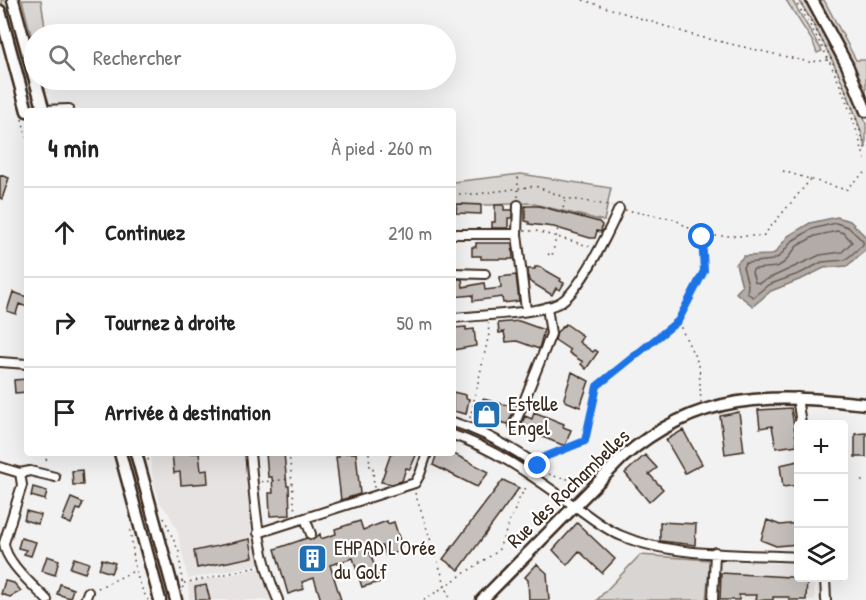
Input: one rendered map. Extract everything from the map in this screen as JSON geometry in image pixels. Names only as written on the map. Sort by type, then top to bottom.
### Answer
[{"type":"main road","points":[[13,0],[24,40]]},
{"type":"main road","points":[[812,0],[847,65],[866,111]]},
{"type":"main road","points":[[0,11],[26,108]]},
{"type":"main road","points":[[38,90],[43,108]]},
{"type":"main road","name":"Rue des Rochambelles","points":[[482,600],[574,506],[638,445],[682,418],[740,400],[797,398],[866,404]]},
{"type":"main road","points":[[121,456],[160,600]]},
{"type":"main road","points":[[137,456],[180,597]]},
{"type":"street","points":[[518,206],[517,232],[526,310]]},
{"type":"street","points":[[456,318],[547,307],[560,302],[570,294],[605,240],[619,209]]},
{"type":"street","points":[[456,234],[517,232]]},
{"type":"street","points":[[456,273],[485,274]]},
{"type":"street","points":[[514,426],[551,334],[547,307]]},
{"type":"street","points":[[0,362],[24,364]]},
{"type":"street","points":[[797,398],[800,420]]},
{"type":"street","points":[[456,423],[504,443],[538,466]]},
{"type":"street","points":[[456,436],[502,457],[609,530],[644,544],[715,552],[794,557]]},
{"type":"street","points":[[250,456],[258,533],[278,600]]},
{"type":"street","points":[[258,533],[415,483],[426,456]]},
{"type":"street","points":[[0,467],[20,473],[30,471],[55,477]]},
{"type":"street","points":[[20,473],[22,485],[4,543],[4,559],[47,600]]},
{"type":"street","points":[[305,518],[311,534]]},
{"type":"street","points":[[713,600],[715,552]]},
{"type":"street","points":[[825,582],[826,600]]},
{"type":"path","points":[[582,0],[707,39],[809,62],[828,60]]},
{"type":"path","points":[[796,0],[828,60],[855,123],[866,164]]},
{"type":"path","points":[[796,0],[821,38],[841,80],[858,123],[866,152]]},
{"type":"path","points":[[783,171],[846,190],[866,172]]},
{"type":"path","points":[[518,177],[518,206]]},
{"type":"path","points":[[456,194],[477,194],[535,186],[566,198],[674,219],[702,237],[763,236],[812,179]]},
{"type":"path","points":[[562,214],[566,198]]},
{"type":"path","points":[[548,254],[552,256],[558,228]]},
{"type":"path","points":[[517,232],[537,231],[592,247]]},
{"type":"path","points":[[585,489],[578,482],[550,476],[538,466],[542,458],[585,441],[597,386],[678,321],[704,271],[702,237]]},
{"type":"path","points":[[678,321],[699,365],[701,405]]},
{"type":"path","points":[[471,418],[489,334],[488,322]]},
{"type":"path","points":[[46,456],[48,463]]},
{"type":"path","points":[[289,456],[295,518]]},
{"type":"path","points":[[369,456],[370,468],[373,468],[375,492]]},
{"type":"path","points":[[260,482],[291,479]]},
{"type":"path","points":[[861,481],[866,481]]},
{"type":"path","points":[[424,600],[498,551],[520,497],[527,486]]},
{"type":"path","points":[[415,493],[449,596],[453,600]]},
{"type":"path","points":[[164,517],[176,543],[182,565],[183,583],[180,597]]},
{"type":"path","points":[[130,525],[134,563],[139,582],[148,600]]},
{"type":"path","points":[[183,583],[262,567]]},
{"type":"path","points":[[98,588],[134,571]]},
{"type":"shaded area","points":[[1,0],[9,0],[24,56],[24,85]]},
{"type":"shaded area","points":[[22,0],[41,0],[45,24],[28,24]]},
{"type":"shaded area","points":[[786,0],[792,0],[822,51],[817,53],[813,42]]},
{"type":"shaded area","points":[[799,0],[806,0],[833,45],[866,124],[866,148],[838,72]]},
{"type":"shaded area","points":[[817,0],[824,0],[856,60],[866,60],[866,100],[847,54]]},
{"type":"shaded area","points":[[25,90],[33,90],[38,108],[30,108]]},
{"type":"shaded area","points":[[521,174],[611,188],[604,221],[530,203],[456,204],[456,182]]},
{"type":"shaded area","points":[[150,456],[246,456],[251,518],[261,564],[188,579],[177,530],[160,503],[152,476]]},
{"type":"shaded area","points":[[640,555],[710,560],[706,600],[597,600]]},
{"type":"shaded area","points":[[710,560],[794,564],[794,582],[814,582],[815,600],[706,600]]},
{"type":"shaded area","points":[[262,568],[272,600],[189,600],[188,583]]},
{"type":"water","points":[[837,217],[850,221],[866,237],[866,250],[847,266],[824,268],[771,291],[753,306],[736,293],[742,286],[736,264],[744,256],[771,255],[788,236],[810,223]]},
{"type":"building","points":[[0,175],[9,178],[2,199],[0,198]]},
{"type":"building","points":[[457,204],[481,205],[481,214],[456,213]]},
{"type":"building","points":[[495,205],[504,205],[504,210],[512,210],[512,218],[508,218],[508,228],[492,228],[492,222],[495,222]]},
{"type":"building","points":[[525,206],[539,206],[599,222],[602,225],[601,232],[597,231],[595,238],[590,238],[554,227],[529,224],[525,221]]},
{"type":"building","points":[[476,243],[512,243],[513,259],[481,259],[481,256],[472,256],[472,247],[476,247]]},
{"type":"building","points":[[535,267],[540,267],[561,279],[560,281],[564,283],[560,290],[556,288],[552,295],[529,281],[528,269],[535,269]]},
{"type":"building","points":[[516,275],[519,301],[503,303],[502,297],[473,301],[473,295],[456,297],[456,279],[462,279],[463,287],[484,283],[485,290],[501,288],[500,277]]},
{"type":"building","points":[[13,292],[24,296],[24,306],[19,304],[16,314],[7,311]]},
{"type":"building","points":[[519,321],[544,330],[539,349],[517,341],[506,342],[504,332],[499,333],[498,323]]},
{"type":"building","points":[[566,324],[583,336],[579,342],[593,352],[595,350],[598,352],[586,369],[581,364],[583,362],[555,340],[557,332]]},
{"type":"building","points":[[456,328],[474,329],[476,346],[456,349]]},
{"type":"building","points":[[572,372],[589,381],[580,407],[565,401],[564,398]]},
{"type":"building","points":[[24,379],[24,392],[15,393],[14,380]]},
{"type":"building","points":[[456,393],[466,395],[469,399],[466,414],[456,412]]},
{"type":"building","points":[[483,399],[515,407],[508,424],[479,416]]},
{"type":"building","points":[[791,408],[794,445],[776,448],[772,426],[760,428],[758,410]]},
{"type":"building","points":[[534,412],[564,424],[563,427],[571,430],[565,446],[520,428],[525,416],[532,419]]},
{"type":"building","points":[[739,412],[744,451],[725,454],[720,416]]},
{"type":"building","points":[[683,430],[702,464],[685,473],[666,440]]},
{"type":"building","points":[[866,433],[866,457],[855,457],[855,434]]},
{"type":"building","points":[[456,455],[489,472],[477,487],[433,465],[436,456]]},
{"type":"building","points":[[645,455],[657,468],[649,474],[663,489],[649,502],[625,473]]},
{"type":"building","points":[[172,456],[199,456],[201,471],[207,470],[208,483],[181,485],[180,472],[174,473]]},
{"type":"building","points":[[266,456],[284,456],[287,486],[289,486],[290,515],[270,516],[269,493],[273,493],[272,477],[268,477]]},
{"type":"building","points":[[356,456],[360,494],[341,500],[336,457]]},
{"type":"building","points":[[390,456],[416,456],[410,469],[406,468],[402,481],[392,484],[381,482]]},
{"type":"building","points":[[794,462],[794,486],[783,487],[780,465]]},
{"type":"building","points":[[82,470],[83,485],[73,485],[72,471]]},
{"type":"building","points":[[503,480],[519,488],[459,570],[443,559]]},
{"type":"building","points":[[33,487],[47,491],[45,500],[31,496]]},
{"type":"building","points":[[71,498],[83,503],[80,510],[77,509],[71,524],[62,520]]},
{"type":"building","points":[[26,511],[41,515],[38,524],[24,520]]},
{"type":"building","points":[[767,520],[780,525],[794,523],[794,544],[776,546],[761,540]]},
{"type":"building","name":"EHPAD L'Orée du Golf","points":[[360,521],[363,530],[387,521],[388,524],[394,522],[402,547],[396,549],[397,552],[386,556],[382,546],[369,550],[380,582],[362,587],[353,558],[330,565],[341,600],[321,600],[314,578],[302,582],[304,589],[288,594],[275,549],[307,538],[313,540],[320,534],[321,539],[336,534],[335,529]]},
{"type":"building","points":[[660,522],[696,524],[695,545],[660,541]]},
{"type":"building","points":[[577,523],[615,559],[602,573],[579,551],[567,565],[553,550]]},
{"type":"building","points":[[21,538],[36,542],[31,556],[24,554],[26,550],[18,548]]},
{"type":"building","points":[[250,539],[253,557],[197,568],[194,551]]},
{"type":"building","points":[[47,556],[59,560],[55,575],[42,571]]},
{"type":"building","points":[[74,558],[89,563],[85,573],[70,568]]},
{"type":"building","points":[[102,559],[115,563],[111,573],[99,569]]},
{"type":"building","points":[[537,564],[547,573],[549,600],[529,600],[528,580],[525,577]]},
{"type":"building","points":[[721,573],[794,577],[794,582],[807,582],[806,600],[773,597],[773,600],[756,600],[757,595],[739,595],[739,600],[720,600]]},
{"type":"building","points":[[5,581],[14,583],[21,591],[10,597],[1,594]]},
{"type":"building","points":[[60,584],[73,589],[70,598],[57,594]]},
{"type":"building","points":[[206,585],[210,600],[196,600],[195,587]]},
{"type":"place","name":"Estelle Engel","points":[[487,415]]},
{"type":"place","name":"EHPAD L'Orée du Golf","points":[[313,559]]},
{"type":"route","points":[[538,466],[542,458],[585,441],[597,386],[678,321],[704,271],[702,237]]}]
